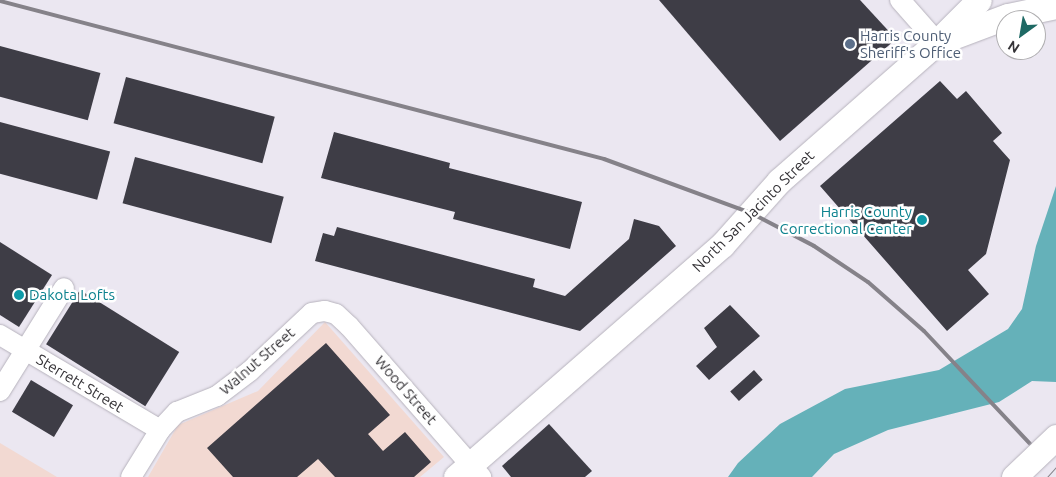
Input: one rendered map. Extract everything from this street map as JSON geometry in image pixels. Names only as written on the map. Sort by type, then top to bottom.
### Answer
[{"type":"main road","name":"North San Jacinto Street","points":[[469,473],[722,245],[780,181],[937,42],[979,0]]},
{"type":"main road","points":[[937,42],[1008,16],[1056,6]]},
{"type":"main road","points":[[1014,477],[1056,437]]},
{"type":"street","points":[[900,0],[937,42]]},
{"type":"street","points":[[0,391],[64,288]]},
{"type":"street","name":"Wood Street","points":[[325,312],[336,314],[349,326],[469,473]]},
{"type":"street","name":"Walnut Street","points":[[131,477],[160,430],[178,412],[217,396],[250,371],[312,313],[325,312]]},
{"type":"street","name":"Sterrett Street","points":[[0,335],[160,430]]},
{"type":"shaded area","points":[[325,322],[444,457],[420,477],[148,477],[178,425],[258,391]]},
{"type":"shaded area","points":[[0,443],[57,477],[0,477]]},
{"type":"water","points":[[1056,186],[1056,382],[1032,381],[999,402],[888,430],[834,454],[812,477],[728,477],[738,463],[780,424],[845,389],[939,370],[1008,329],[1022,309],[1036,246]]},
{"type":"building","points":[[659,0],[860,0],[896,39],[780,141]]},
{"type":"building","points":[[0,46],[100,73],[88,120],[0,97]]},
{"type":"building","points":[[126,77],[275,117],[262,163],[114,123]]},
{"type":"building","name":"Harris County Correctional Center","points":[[940,81],[957,99],[966,91],[1002,133],[993,141],[1010,160],[986,254],[968,270],[989,294],[947,331],[820,186]]},
{"type":"building","points":[[0,122],[110,152],[97,200],[0,174]]},
{"type":"building","points":[[334,132],[450,163],[449,168],[582,202],[570,249],[453,219],[455,212],[321,178]]},
{"type":"building","points":[[135,157],[284,197],[271,243],[123,203]]},
{"type":"building","points":[[634,219],[659,226],[676,246],[580,331],[315,261],[323,233],[334,236],[337,227],[535,279],[533,287],[565,296],[629,239]]},
{"type":"building","name":"Dakota Lofts","points":[[0,242],[52,275],[19,327],[0,315]]},
{"type":"building","points":[[80,290],[179,352],[145,406],[46,344]]},
{"type":"building","points":[[730,305],[760,336],[709,380],[696,366],[717,347],[704,328]]},
{"type":"building","points":[[326,343],[390,415],[368,434],[383,451],[405,432],[431,462],[414,477],[335,477],[318,459],[297,477],[233,477],[207,448]]},
{"type":"building","points":[[754,370],[763,380],[739,401],[730,391]]},
{"type":"building","points":[[31,380],[73,405],[54,437],[12,412]]},
{"type":"building","points":[[549,424],[592,471],[585,477],[511,477],[502,466]]},
{"type":"tram line","points":[[1029,477],[1056,451]]},
{"type":"tram line","points":[[1047,477],[1056,467]]},
{"type":"railway","points":[[0,1],[604,159],[751,213],[814,246],[868,282],[924,331],[1030,444]]},
{"type":"place","name":"Harris County Sheriff's Office","points":[[850,44]]},
{"type":"place","name":"Harris County Correctional Center","points":[[922,220]]},
{"type":"place","name":"Dakota Lofts","points":[[19,295]]}]
